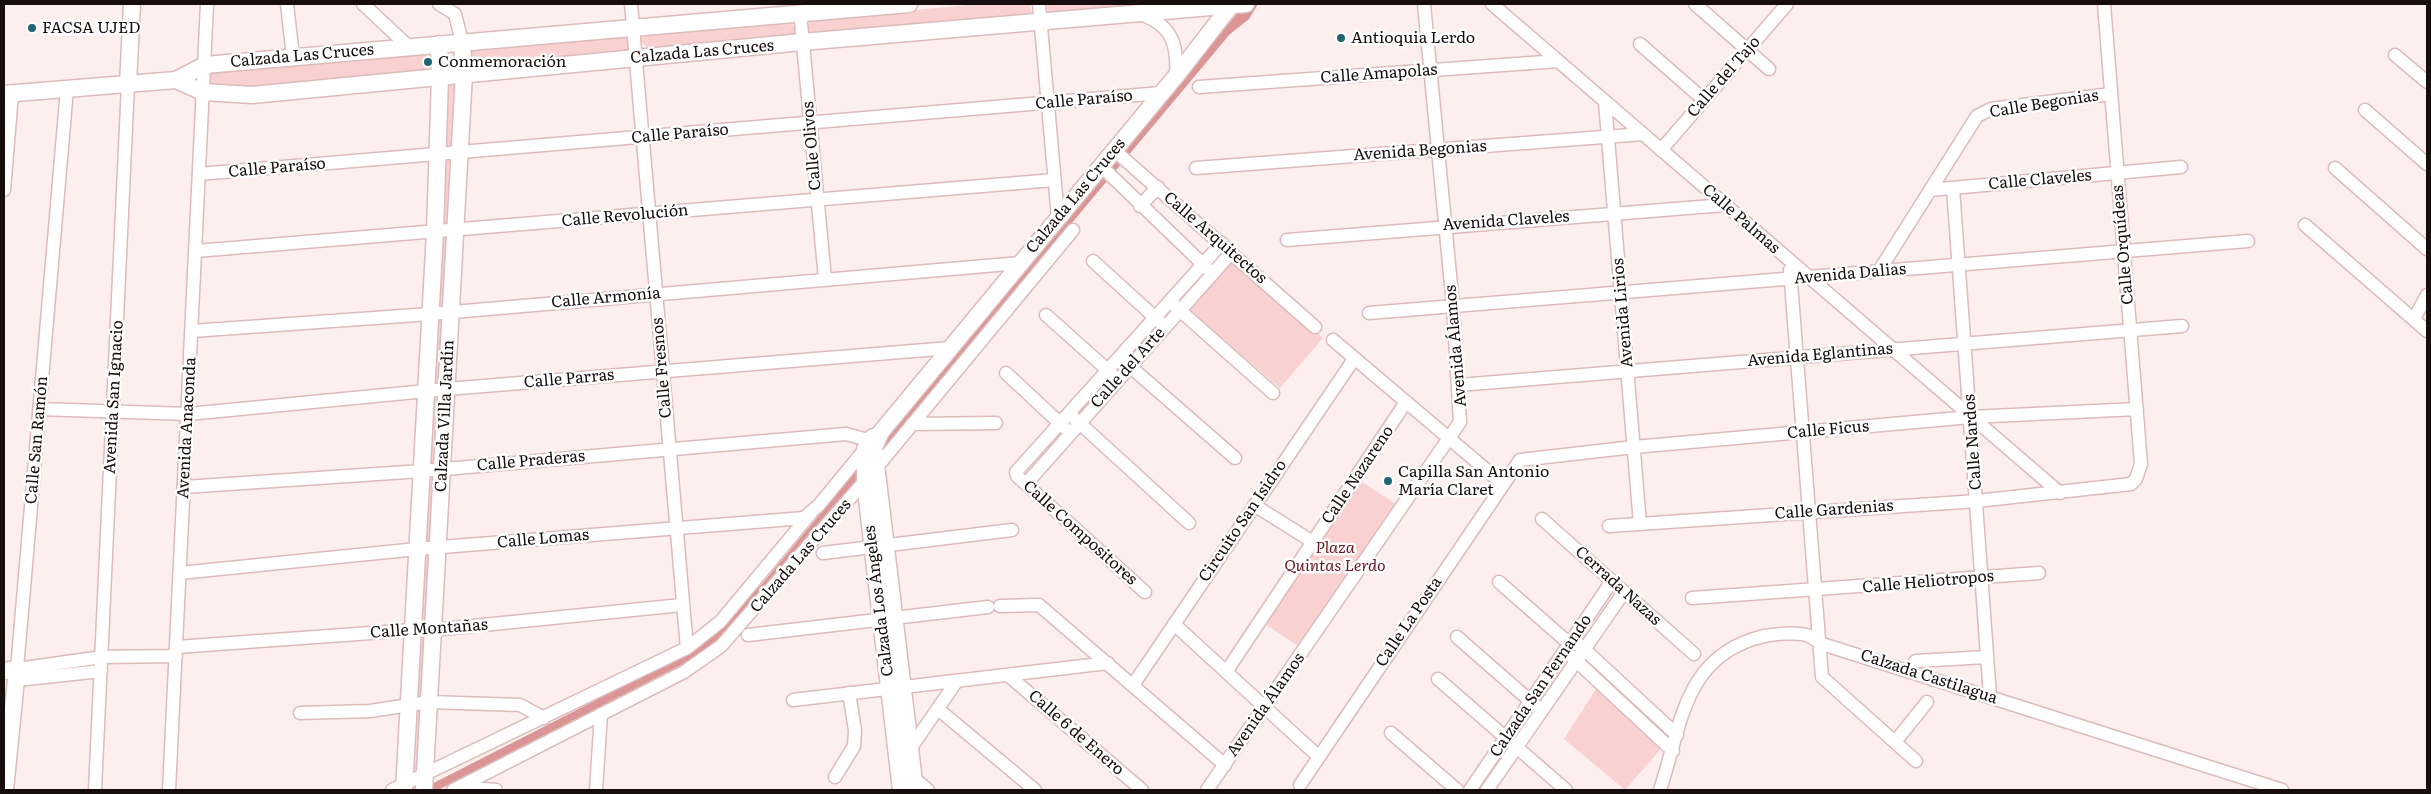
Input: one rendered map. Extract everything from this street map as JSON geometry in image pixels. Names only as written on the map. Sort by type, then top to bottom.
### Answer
[{"type":"street","name":"Avenida San Ignacio","points":[[95,790],[132,4]]},
{"type":"street","name":"Avenida Anaconda","points":[[169,790],[207,4]]},
{"type":"street","points":[[287,4],[294,57]]},
{"type":"street","points":[[363,4],[409,47]]},
{"type":"street","points":[[439,4],[454,14],[462,42]]},
{"type":"street","name":"Calle Fresnos","points":[[630,4],[687,648]]},
{"type":"street","name":"Calzada Las Cruces","points":[[8,94],[176,80],[204,65],[632,27],[809,9],[909,4]]},
{"type":"street","points":[[1039,4],[1058,218]]},
{"type":"street","name":"Calzada Las Cruces","points":[[176,80],[203,92],[252,95],[802,42],[1140,14],[1236,4]]},
{"type":"street","name":"Calzada Las Cruces","points":[[456,789],[684,672],[721,646],[872,454],[950,348],[1236,4]]},
{"type":"street","name":"Avenida Álamos","points":[[1207,790],[1460,422],[1453,306],[1424,4]]},
{"type":"street","name":"Calle Palmas","points":[[1492,4],[2060,493]]},
{"type":"street","points":[[1695,4],[1769,69]]},
{"type":"street","name":"Calle del Tajo","points":[[1661,150],[1787,4]]},
{"type":"street","name":"Calle Orquídeas","points":[[2104,4],[2141,464],[2136,478],[2131,484]]},
{"type":"street","name":"Calle Olivos","points":[[809,9],[802,42],[825,279]]},
{"type":"street","points":[[1140,14],[1156,20],[1167,31],[1174,44],[1177,57],[1176,76]]},
{"type":"street","name":"Calzada Villa Jardín","points":[[424,783],[464,74],[462,42]]},
{"type":"street","name":"Calzada Villa Jardín","points":[[400,788],[409,705],[435,232],[436,154],[440,77],[439,44]]},
{"type":"street","points":[[1640,44],[1704,100]]},
{"type":"street","points":[[2395,55],[2427,82]]},
{"type":"street","name":"Calle Amapolas","points":[[1199,87],[1558,61]]},
{"type":"street","name":"Calle San Ramón","points":[[5,790],[10,675],[40,409],[67,89]]},
{"type":"street","name":"Calle Paraíso","points":[[199,174],[1161,93]]},
{"type":"street","points":[[4,190],[8,94]]},
{"type":"street","name":"Calle Begonias","points":[[1930,190],[1977,116],[1991,109],[2111,94]]},
{"type":"street","name":"Avenida Lirios","points":[[1605,102],[1640,524]]},
{"type":"street","points":[[2365,110],[2427,164]]},
{"type":"street","name":"Avenida Begonias","points":[[1196,168],[1643,134]]},
{"type":"street","name":"Calle Arquitectos","points":[[1114,150],[1316,327]]},
{"type":"street","points":[[1117,180],[1130,165]]},
{"type":"street","points":[[1101,166],[1117,180],[1140,206],[1213,274]]},
{"type":"street","name":"Calle Claveles","points":[[1930,190],[2181,167]]},
{"type":"street","points":[[2335,168],[2427,249]]},
{"type":"street","name":"Calle Revolución","points":[[196,251],[1054,180]]},
{"type":"street","points":[[1140,206],[1158,187]]},
{"type":"street","name":"Calle Nardos","points":[[1953,188],[1966,343],[1990,696]]},
{"type":"street","points":[[1879,271],[1930,190]]},
{"type":"street","name":"Avenida Claveles","points":[[1287,240],[1725,205]]},
{"type":"street","points":[[2304,225],[2427,331]]},
{"type":"street","name":"Calzada Las Cruces","points":[[872,454],[912,424],[1074,230]]},
{"type":"street","name":"Avenida Dalias","points":[[1369,313],[2248,241]]},
{"type":"street","name":"Calle del Arte","points":[[1016,474],[1017,470],[1222,244]]},
{"type":"street","name":"Calle del Arte","points":[[1026,484],[1232,252]]},
{"type":"street","points":[[1789,260],[1821,670],[1826,682],[1916,761]]},
{"type":"street","points":[[1093,261],[1165,327]]},
{"type":"street","name":"Calle Armonía","points":[[192,331],[430,314],[1020,263]]},
{"type":"street","points":[[2414,319],[2427,295]]},
{"type":"street","points":[[1170,301],[1273,393]]},
{"type":"street","points":[[1046,315],[1118,380]]},
{"type":"street","name":"Avenida Eglantinas","points":[[1459,384],[2182,326]]},
{"type":"street","points":[[1333,340],[1503,484]]},
{"type":"street","name":"Calle Parras","points":[[40,409],[188,414],[662,371],[950,348]]},
{"type":"street","points":[[1119,357],[1235,458]]},
{"type":"street","name":"Circuito San Isidro","points":[[1133,685],[1354,359]]},
{"type":"street","points":[[1006,373],[1070,433]]},
{"type":"street","name":"Calle Nazareno","points":[[1226,672],[1406,402]]},
{"type":"street","name":"Calle Ficus","points":[[1520,460],[1634,447],[1971,417],[2137,409]]},
{"type":"street","points":[[1069,413],[1188,523]]},
{"type":"street","points":[[912,424],[996,423]]},
{"type":"street","name":"Calle Praderas","points":[[184,487],[422,471],[846,434],[872,454]]},
{"type":"street","points":[[812,513],[872,454]]},
{"type":"street","name":"Calzada Los Ángeles","points":[[872,454],[879,546],[896,687],[898,765],[901,790]]},
{"type":"street","name":"Calle La Posta","points":[[1300,785],[1520,460]]},
{"type":"street","name":"Calle Compositores","points":[[1016,474],[1145,592]]},
{"type":"street","name":"Calle Gardenias","points":[[1609,526],[1976,501],[2131,484]]},
{"type":"street","points":[[1254,505],[1313,542]]},
{"type":"street","name":"Calzada Las Cruces","points":[[400,788],[424,783],[544,718],[687,648],[720,622],[812,513]]},
{"type":"street","name":"Calle Lomas","points":[[180,573],[438,547],[794,519],[804,518],[812,513]]},
{"type":"street","name":"Cerrada Nazas","points":[[1542,519],[1694,654]]},
{"type":"street","points":[[823,552],[1012,530]]},
{"type":"street","name":"Calle Heliotropos","points":[[1692,598],[1816,591],[2039,573]]},
{"type":"street","name":"Calzada San Fernando","points":[[1470,790],[1568,643],[1612,581]]},
{"type":"street","points":[[1499,582],[1568,643],[1584,649],[1678,735]]},
{"type":"street","name":"Calzada San Fernando","points":[[1487,790],[1624,592]]},
{"type":"street","name":"Calle Montañas","points":[[10,675],[102,657],[413,630],[433,630],[682,605]]},
{"type":"street","points":[[748,635],[994,606],[1039,605],[1225,765]]},
{"type":"street","points":[[1174,624],[1319,757]]},
{"type":"street","name":"Calzada Castilagua","points":[[1660,790],[1692,688],[1700,675],[1723,653],[1735,646],[1768,636],[1807,635],[1819,643],[2282,790]]},
{"type":"street","points":[[1457,637],[1542,711]]},
{"type":"street","points":[[1568,643],[1576,662],[1673,750]]},
{"type":"street","points":[[1908,670],[1916,661],[1987,658]]},
{"type":"street","name":"Calzada Los Ángeles","points":[[896,687],[956,682],[1108,664]]},
{"type":"street","points":[[10,675],[101,671]]},
{"type":"street","name":"Calle 6 de Enero","points":[[1009,676],[1142,790]]},
{"type":"street","points":[[1438,679],[1566,790]]},
{"type":"street","points":[[928,790],[915,784],[898,765],[956,682]]},
{"type":"street","points":[[793,700],[896,687]]},
{"type":"street","name":"Calzada Los Ángeles","points":[[896,687],[910,749],[915,784]]},
{"type":"street","points":[[835,777],[854,746],[855,730],[849,692]]},
{"type":"street","points":[[300,713],[370,711],[429,702],[520,705],[544,718]]},
{"type":"street","points":[[1895,742],[1928,702]]},
{"type":"street","points":[[938,709],[1035,790]]},
{"type":"street","points":[[596,790],[601,714]]},
{"type":"street","points":[[1391,733],[1457,790]]},
{"type":"street","points":[[456,789],[496,790]]},
{"type":"green space","points":[[978,4],[1029,4],[1032,14],[811,36],[808,30],[812,20]]},
{"type":"green space","points":[[1047,4],[1194,4],[1048,13]]},
{"type":"green space","points":[[786,19],[796,28],[796,35],[650,51],[641,41],[642,37],[648,33]]},
{"type":"green space","points":[[625,37],[629,46],[624,55],[478,68],[469,59],[470,52],[473,49]]},
{"type":"green space","points":[[424,53],[429,62],[425,72],[229,91],[211,87],[207,82],[209,73]]},
{"type":"green space","points":[[452,81],[455,84],[453,148],[418,771],[415,769],[448,83]]},
{"type":"green space","points":[[1230,260],[1323,338],[1280,388],[1188,309]]},
{"type":"green space","name":"Plaza Quintas Lerdo","points":[[1357,479],[1399,506],[1302,649],[1261,621]]},
{"type":"green space","points":[[1598,686],[1661,749],[1625,790],[1564,739]]},
{"type":"shaded area","points":[[1245,4],[1258,4],[1249,19],[1230,34],[764,591],[717,640],[687,662],[438,790],[420,790],[684,655],[715,633],[761,585]]},
{"type":"place","name":"FACSA UJED","points":[[32,28]]},
{"type":"place","name":"Antioquia Lerdo","points":[[1341,38]]},
{"type":"place","name":"Conmemoración","points":[[428,62]]},
{"type":"place","name":"Capilla San Antonio María Claret","points":[[1388,481]]}]
